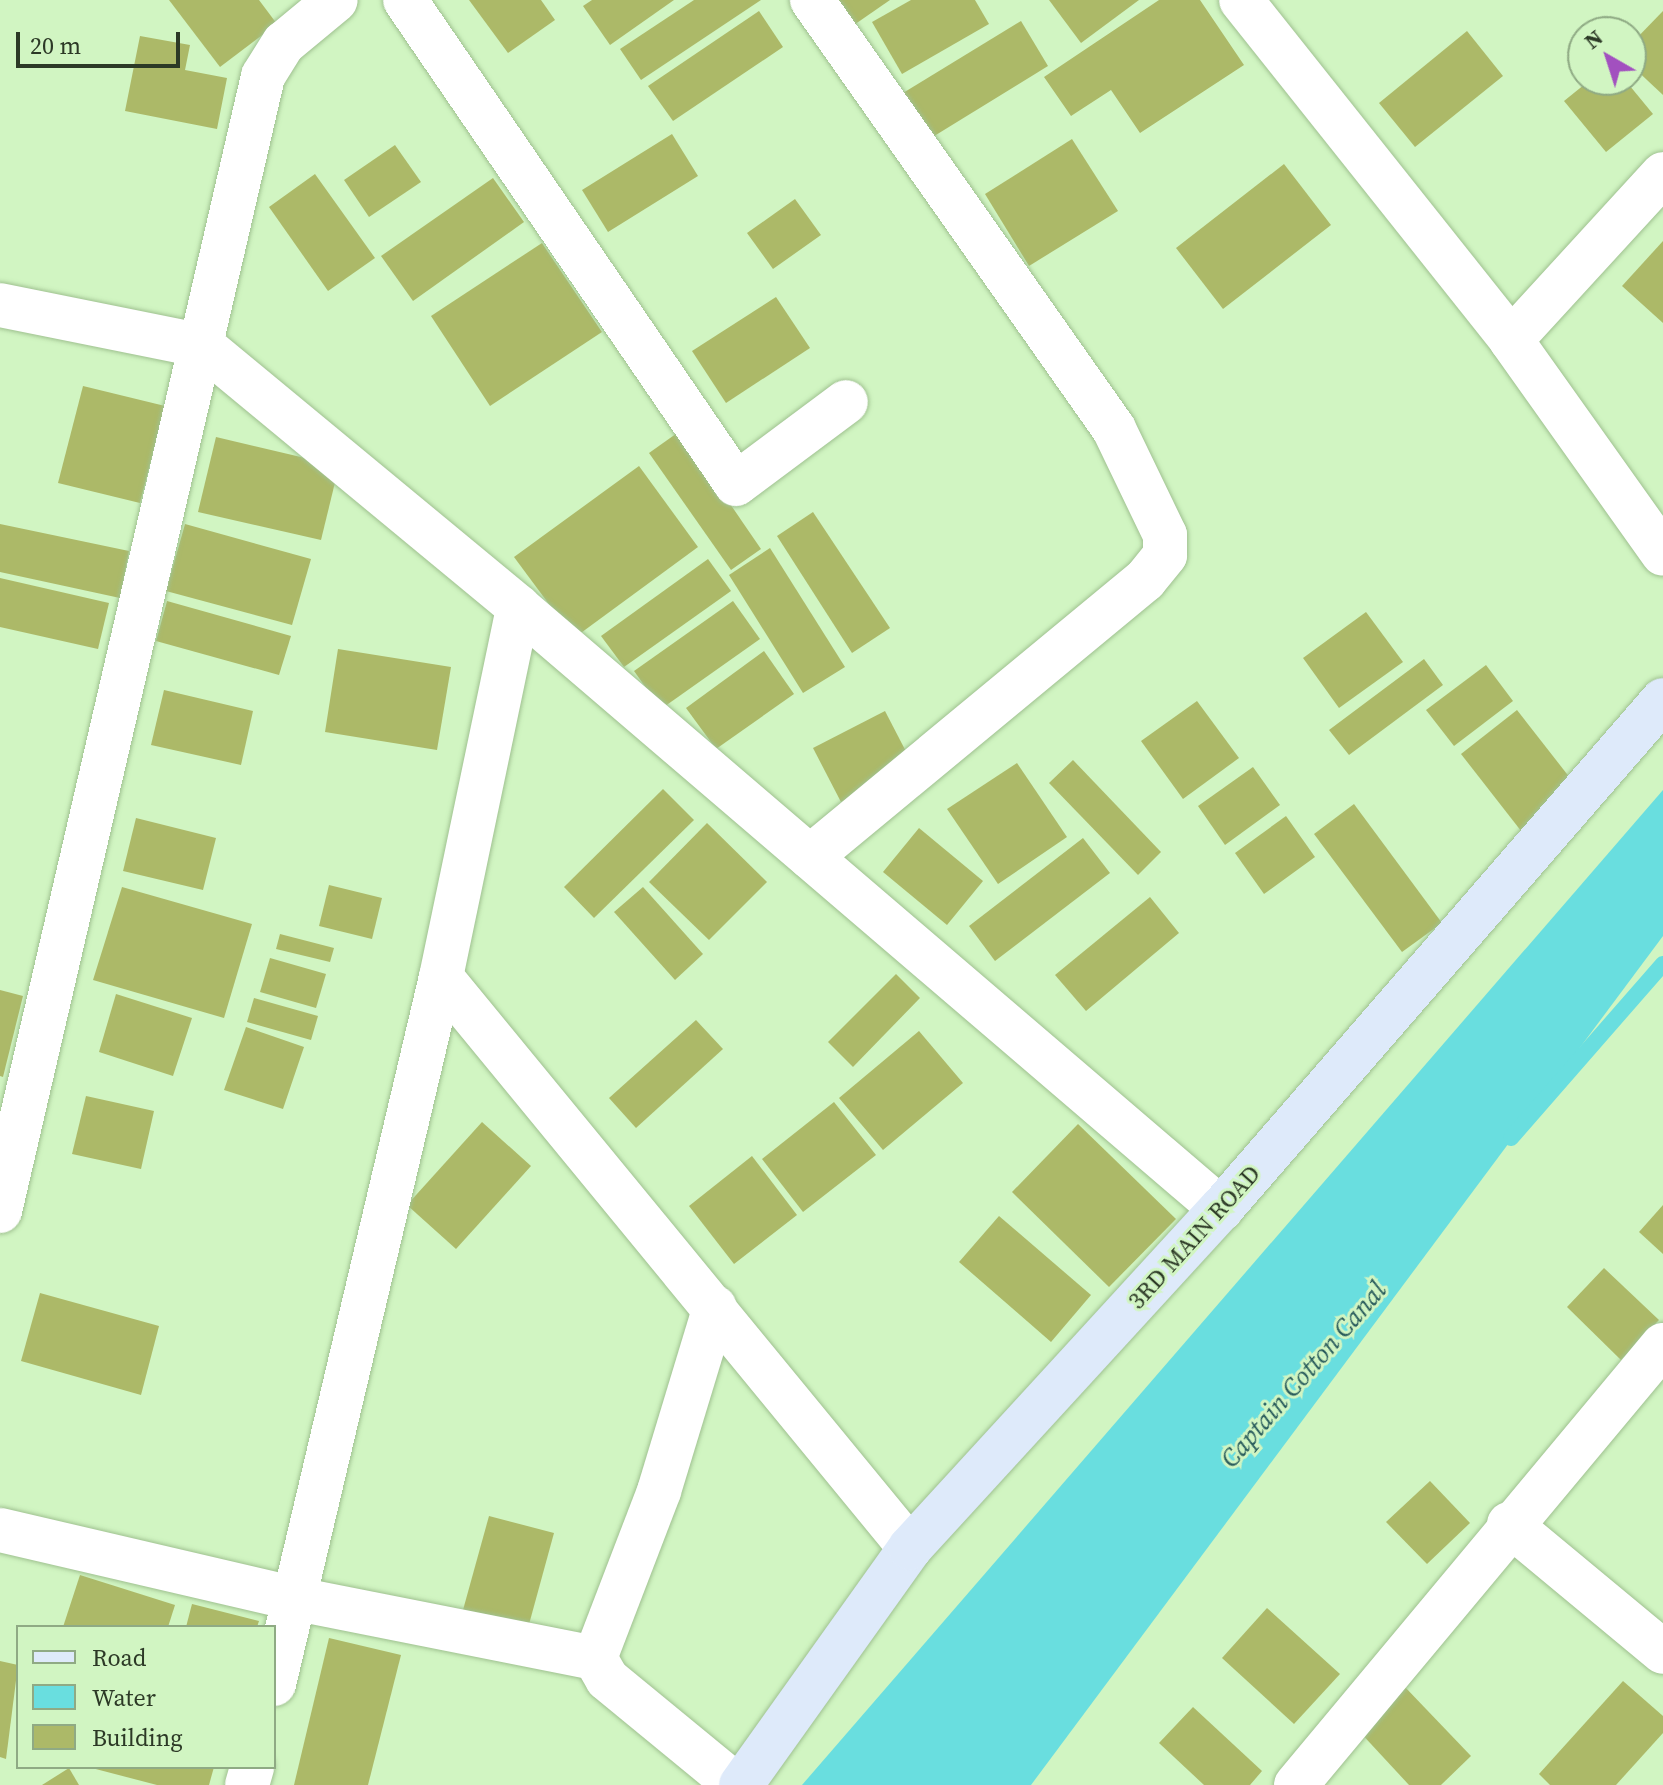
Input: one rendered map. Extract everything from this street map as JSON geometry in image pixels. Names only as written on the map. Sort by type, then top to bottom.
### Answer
[{"type":"street","points":[[0,1211],[203,346],[263,76],[284,43],[336,0]]},
{"type":"street","points":[[405,0],[736,484],[846,402]]},
{"type":"street","points":[[810,857],[1145,580],[1165,555],[1165,535],[1114,429],[812,0]]},
{"type":"street","points":[[1241,0],[1511,340],[1663,554]]},
{"type":"street","points":[[1511,340],[1663,174]]},
{"type":"street","points":[[0,305],[203,346],[518,607],[1221,1209]]},
{"type":"street","points":[[276,1677],[297,1599],[441,977],[518,607]]},
{"type":"street","name":"3RD MAIN ROAD","points":[[738,1785],[910,1548],[1221,1209],[1663,700]]},
{"type":"street","points":[[441,977],[910,1548]]},
{"type":"street","points":[[595,1658],[659,1491],[715,1307]]},
{"type":"street","points":[[1296,1785],[1509,1524],[1663,1345]]},
{"type":"street","points":[[1509,1524],[1663,1652]]},
{"type":"street","points":[[0,1530],[297,1599],[595,1658],[607,1679],[738,1785]]},
{"type":"water","points":[[1663,790],[1663,936],[1031,1785],[802,1785]]},
{"type":"building","points":[[169,0],[259,0],[277,24],[220,67]]},
{"type":"building","points":[[469,0],[541,0],[555,20],[508,53]]},
{"type":"building","points":[[592,0],[674,0],[610,45],[583,6]]},
{"type":"building","points":[[694,0],[761,0],[641,80],[620,49]]},
{"type":"building","points":[[832,0],[890,0],[851,27]]},
{"type":"building","points":[[911,0],[975,0],[989,24],[902,74],[872,22]]},
{"type":"building","points":[[1049,0],[1139,0],[1081,43]]},
{"type":"building","points":[[1159,0],[1200,0],[1244,65],[1140,133],[1111,90],[1071,116],[1044,77]]},
{"type":"building","points":[[759,11],[783,47],[673,121],[648,86]]},
{"type":"building","points":[[1663,11],[1663,95],[1647,80],[1647,28]]},
{"type":"building","points":[[1021,21],[1048,66],[931,138],[903,93]]},
{"type":"building","points":[[1467,31],[1503,76],[1415,147],[1379,103]]},
{"type":"building","points":[[140,36],[190,45],[185,70],[227,78],[217,129],[125,111]]},
{"type":"building","points":[[1570,96],[1638,96],[1653,114],[1606,152],[1564,101]]},
{"type":"building","points":[[672,134],[698,176],[608,232],[582,190]]},
{"type":"building","points":[[1072,139],[1118,211],[1029,266],[985,194]]},
{"type":"building","points":[[395,145],[421,182],[369,217],[344,180]]},
{"type":"building","points":[[1284,164],[1331,225],[1223,309],[1176,248]]},
{"type":"building","points":[[315,174],[375,258],[328,291],[269,207]]},
{"type":"building","points":[[493,178],[524,222],[413,301],[381,256]]},
{"type":"building","points":[[795,199],[821,235],[773,269],[747,233]]},
{"type":"building","points":[[1663,241],[1663,323],[1622,286]]},
{"type":"building","points":[[542,243],[602,332],[490,406],[431,316]]},
{"type":"building","points":[[776,297],[810,348],[726,403],[692,351]]},
{"type":"building","points":[[83,386],[165,406],[140,503],[58,483]]},
{"type":"building","points":[[680,431],[761,549],[731,570],[649,453]]},
{"type":"building","points":[[216,437],[339,466],[321,540],[198,512]]},
{"type":"building","points":[[639,466],[698,547],[574,638],[514,557]]},
{"type":"building","points":[[813,512],[890,628],[852,653],[777,536]]},
{"type":"building","points":[[0,524],[129,551],[120,598],[0,572]]},
{"type":"building","points":[[185,524],[311,559],[292,625],[166,591]]},
{"type":"building","points":[[770,548],[845,667],[803,693],[729,575]]},
{"type":"building","points":[[708,559],[731,591],[624,667],[601,636]]},
{"type":"building","points":[[0,578],[109,603],[98,649],[0,627]]},
{"type":"building","points":[[167,601],[291,636],[279,675],[156,641]]},
{"type":"building","points":[[733,601],[760,639],[661,709],[634,671]]},
{"type":"building","points":[[1366,612],[1403,662],[1339,708],[1303,658]]},
{"type":"building","points":[[338,649],[451,667],[437,750],[325,732]]},
{"type":"building","points":[[764,651],[794,694],[716,749],[686,708]]},
{"type":"building","points":[[1424,659],[1443,685],[1349,755],[1329,730]]},
{"type":"building","points":[[1486,665],[1513,701],[1454,746],[1426,710]]},
{"type":"building","points":[[164,690],[253,711],[241,765],[151,745]]},
{"type":"building","points":[[1197,701],[1239,758],[1183,799],[1141,741]]},
{"type":"building","points":[[1517,710],[1581,792],[1525,836],[1461,754]]},
{"type":"building","points":[[885,711],[913,765],[841,802],[813,748]]},
{"type":"building","points":[[1073,760],[1161,852],[1138,875],[1049,783]]},
{"type":"building","points":[[1017,763],[1067,837],[998,884],[947,809]]},
{"type":"building","points":[[1253,767],[1280,805],[1225,845],[1198,806]]},
{"type":"building","points":[[663,789],[694,820],[594,918],[564,887]]},
{"type":"building","points":[[1354,804],[1442,923],[1402,952],[1314,834]]},
{"type":"building","points":[[1286,816],[1315,857],[1264,894],[1235,853]]},
{"type":"building","points":[[136,818],[216,838],[203,890],[123,871]]},
{"type":"building","points":[[707,823],[767,882],[709,940],[649,882]]},
{"type":"building","points":[[919,828],[983,881],[947,925],[883,872]]},
{"type":"building","points":[[1083,838],[1110,873],[995,961],[969,926]]},
{"type":"building","points":[[329,885],[382,898],[372,939],[319,926]]},
{"type":"building","points":[[122,887],[252,924],[224,1018],[93,980]]},
{"type":"building","points":[[643,887],[703,954],[675,980],[614,912]]},
{"type":"building","points":[[1150,897],[1179,933],[1086,1011],[1055,975]]},
{"type":"building","points":[[280,934],[334,948],[330,962],[276,949]]},
{"type":"building","points":[[270,958],[326,974],[316,1008],[260,992]]},
{"type":"building","points":[[896,974],[920,998],[853,1067],[828,1042]]},
{"type":"building","points":[[0,990],[23,996],[3,1077],[0,1076]]},
{"type":"building","points":[[116,994],[192,1018],[173,1076],[99,1052]]},
{"type":"building","points":[[254,998],[318,1016],[311,1040],[247,1022]]},
{"type":"building","points":[[696,1020],[723,1049],[636,1128],[609,1098]]},
{"type":"building","points":[[246,1027],[304,1047],[283,1109],[224,1090]]},
{"type":"building","points":[[919,1031],[963,1083],[883,1150],[839,1098]]},
{"type":"building","points":[[86,1096],[154,1111],[141,1169],[72,1154]]},
{"type":"building","points":[[834,1102],[876,1155],[803,1212],[762,1159]]},
{"type":"building","points":[[482,1122],[531,1166],[456,1249],[407,1205]]},
{"type":"building","points":[[1078,1124],[1176,1219],[1109,1287],[1012,1192]]},
{"type":"building","points":[[752,1156],[797,1215],[734,1264],[689,1206]]},
{"type":"building","points":[[1663,1205],[1663,1254],[1639,1232]]},
{"type":"building","points":[[999,1216],[1091,1295],[1051,1342],[959,1262]]},
{"type":"building","points":[[1604,1268],[1659,1320],[1621,1360],[1567,1307]]},
{"type":"building","points":[[40,1293],[159,1326],[141,1395],[21,1361]]},
{"type":"building","points":[[1430,1481],[1470,1523],[1427,1564],[1386,1522]]},
{"type":"building","points":[[489,1516],[554,1533],[528,1628],[463,1610]]},
{"type":"building","points":[[80,1575],[175,1605],[169,1625],[64,1625]]},
{"type":"building","points":[[192,1604],[259,1621],[258,1625],[187,1625]]},
{"type":"building","points":[[1267,1608],[1340,1674],[1294,1724],[1222,1658]]},
{"type":"building","points":[[329,1638],[401,1655],[368,1785],[294,1785]]},
{"type":"building","points":[[0,1661],[16,1665],[16,1681],[6,1759],[0,1757]]},
{"type":"building","points":[[1623,1681],[1663,1716],[1663,1733],[1616,1785],[1550,1785],[1539,1774]]},
{"type":"building","points":[[1404,1686],[1471,1756],[1441,1785],[1409,1785],[1358,1730]]},
{"type":"building","points":[[1193,1707],[1262,1771],[1250,1785],[1204,1785],[1159,1743]]},
{"type":"building","points":[[70,1769],[79,1785],[42,1785]]},
{"type":"building","points":[[96,1769],[213,1769],[209,1785],[157,1785]]},
{"type":"waterway","name":"Captain Cotton Canal","points":[[1511,1138],[1663,964]]}]
